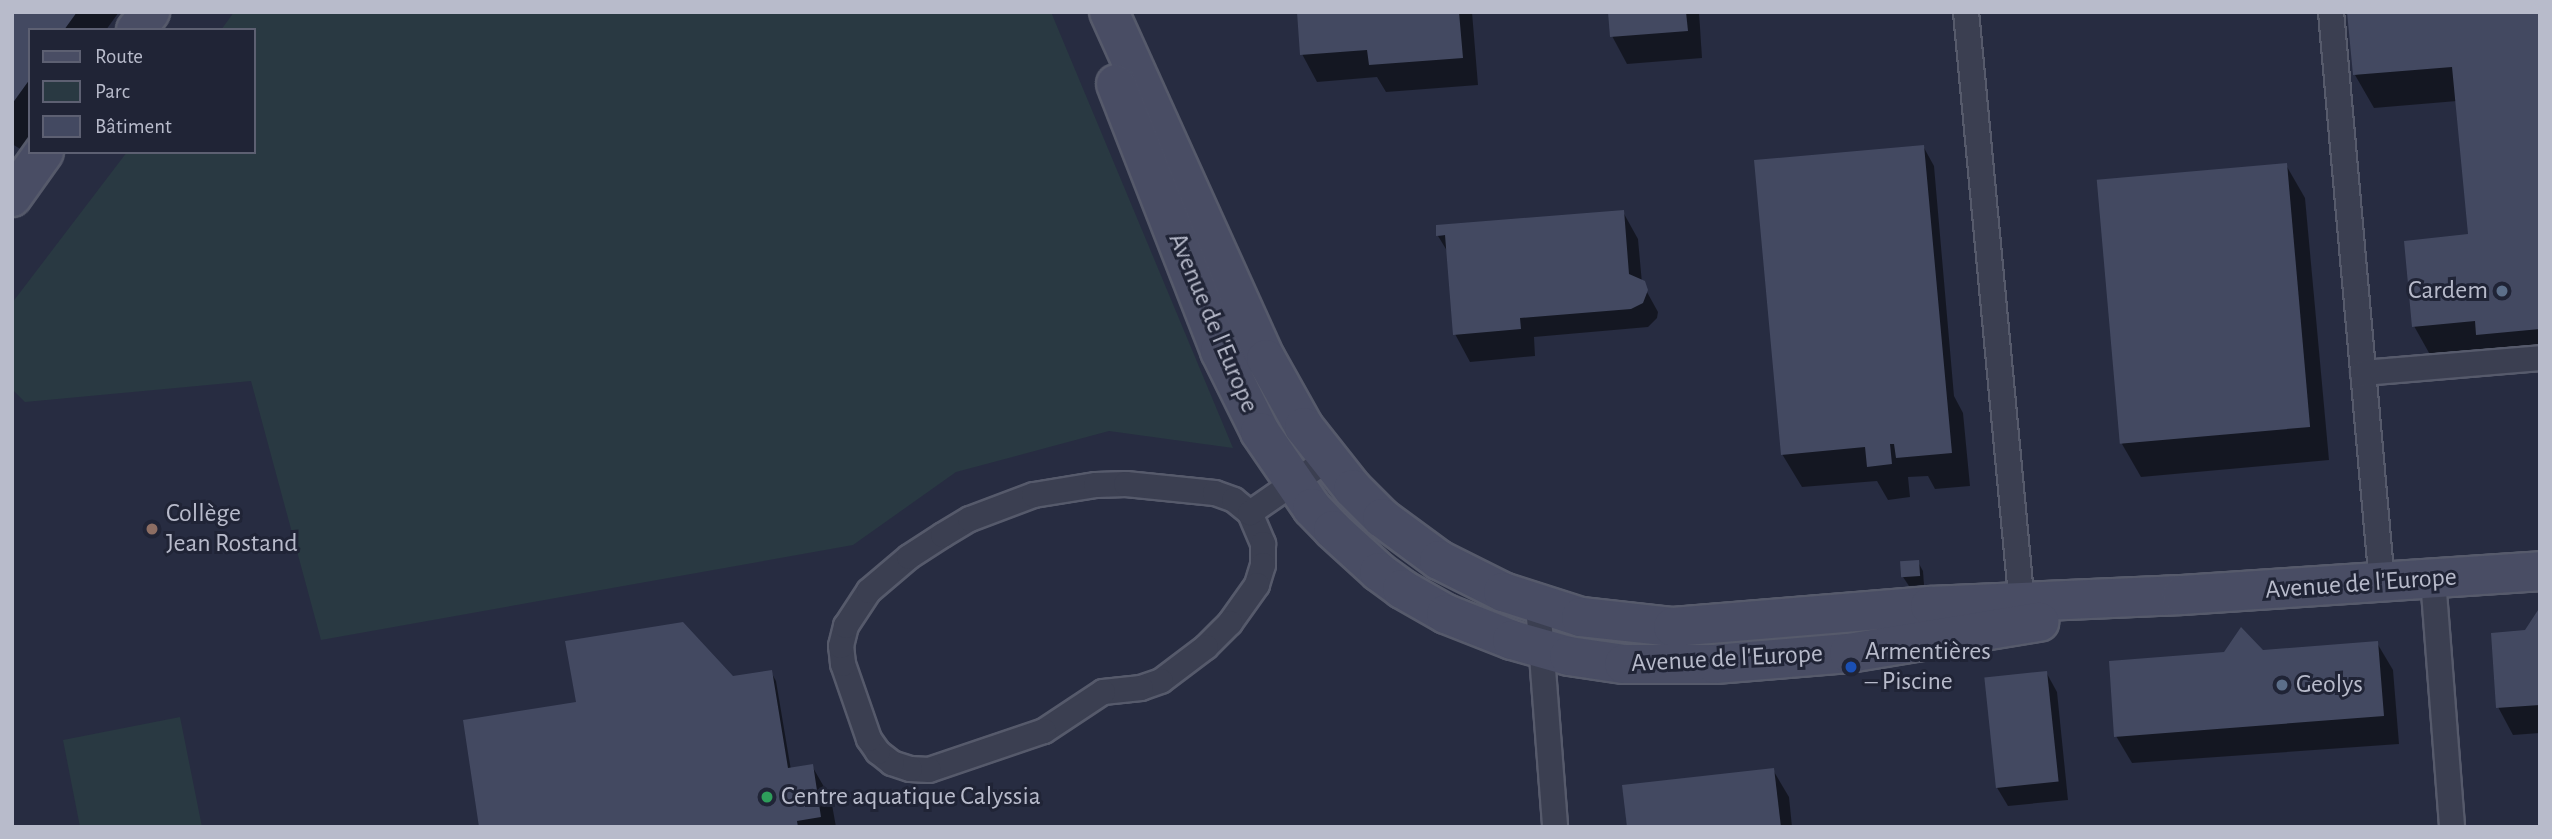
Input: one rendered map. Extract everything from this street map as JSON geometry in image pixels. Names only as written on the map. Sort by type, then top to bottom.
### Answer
[{"type":"street","points":[[125,28],[135,12]]},
{"type":"street","points":[[138,28],[150,12]]},
{"type":"street","name":"Avenue de l'Europe","points":[[1088,12],[1232,379],[1259,432],[1294,483],[1332,530],[1402,589],[1478,628],[1539,649],[1596,662],[1624,664],[1715,664],[1901,646],[2023,613]]},
{"type":"street","name":"Avenue de l'Europe","points":[[1109,12],[1284,394],[1328,460],[1382,518],[1439,560],[1490,587],[1538,604],[1609,622],[1673,626],[2023,613],[2182,595],[2540,571]]},
{"type":"street","points":[[12,197],[43,154]]},
{"type":"lane","points":[[1966,12],[2023,613]]},
{"type":"lane","points":[[2331,12],[2382,583]]},
{"type":"lane","points":[[2363,373],[2540,358]]},
{"type":"lane","points":[[1250,513],[1328,460]]},
{"type":"lane","points":[[1126,484],[1215,493],[1234,500],[1250,513],[1263,544],[1263,565],[1256,585],[1222,631],[1161,681],[1141,688],[1103,692],[1044,731],[929,770],[910,769],[892,763],[869,739],[842,664],[841,646],[846,626],[869,591],[909,557],[943,535],[977,516],[1034,495],[1096,485],[1126,484]]},
{"type":"lane","points":[[2433,579],[2452,827]]},
{"type":"lane","points":[[1538,604],[1539,649],[1555,827]]},
{"type":"green space","points":[[234,12],[1051,12],[1233,448],[1109,431],[956,472],[853,545],[321,640],[251,381],[25,402],[12,389],[12,303],[125,154],[256,154],[256,28],[222,28]]},
{"type":"green space","points":[[180,717],[202,827],[80,827],[63,740]]},
{"type":"building","points":[[12,12],[77,12],[65,28],[28,28],[28,82],[12,104]]},
{"type":"building","points":[[1297,12],[1459,12],[1463,58],[1369,65],[1367,50],[1300,55]]},
{"type":"building","points":[[1608,12],[1686,12],[1688,31],[1610,37]]},
{"type":"building","points":[[2347,12],[2540,12],[2540,329],[2476,335],[2475,321],[2412,327],[2404,241],[2468,234],[2452,67],[2353,75]]},
{"type":"building","points":[[1924,145],[1952,453],[1896,458],[1894,444],[1890,444],[1892,464],[1867,467],[1865,447],[1781,455],[1754,160]]},
{"type":"building","points":[[2287,163],[2310,427],[2120,444],[2097,180]]},
{"type":"building","points":[[1624,210],[1629,274],[1645,281],[1648,290],[1643,303],[1631,309],[1520,318],[1521,329],[1453,335],[1445,235],[1436,236],[1436,225]]},
{"type":"building","points":[[1919,560],[1920,576],[1901,577],[1900,561]]},
{"type":"building","points":[[2540,607],[2540,705],[2496,708],[2491,633],[2525,630]]},
{"type":"building","points":[[683,622],[733,676],[772,670],[788,768],[813,764],[821,817],[797,821],[798,827],[479,827],[463,720],[576,702],[565,641]]},
{"type":"building","points":[[2241,627],[2263,650],[2378,641],[2384,716],[2114,737],[2109,661],[2224,652]]},
{"type":"building","points":[[2047,671],[2059,781],[1996,788],[1984,678]]},
{"type":"building","points":[[1774,768],[1781,827],[1627,827],[1622,785]]},
{"type":"place","name":"Cardem","points":[[2502,291]]},
{"type":"place","name":"Collège Jean Rostand","points":[[152,529]]},
{"type":"place","name":"Armentières – Piscine","points":[[1851,667]]},
{"type":"place","name":"Geolys","points":[[2282,685]]},
{"type":"place","name":"Centre aquatique Calyssia","points":[[767,797]]}]
